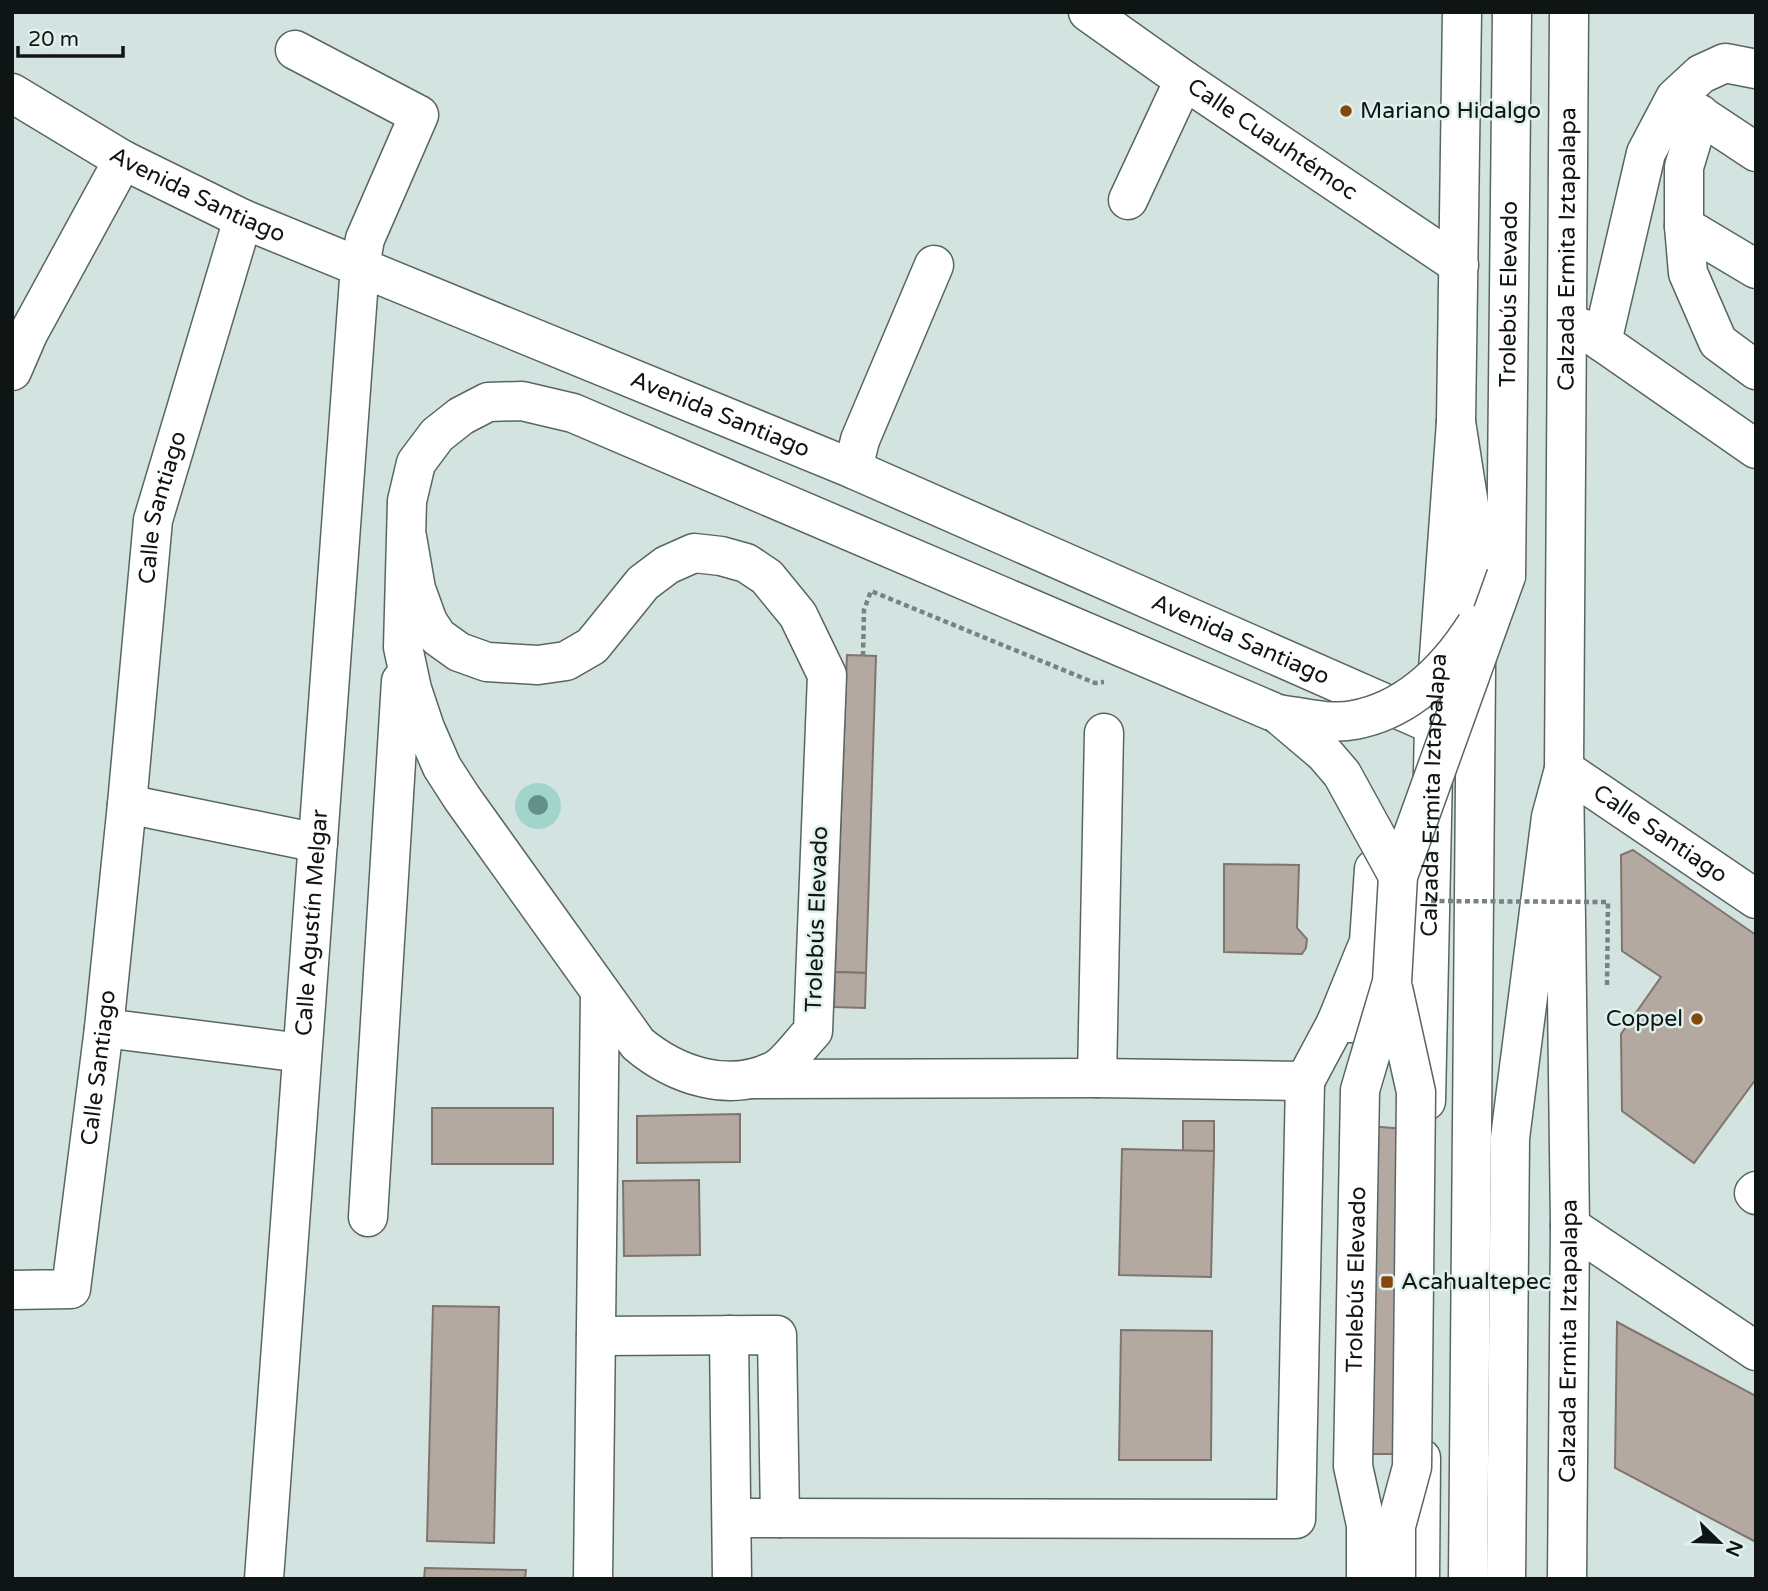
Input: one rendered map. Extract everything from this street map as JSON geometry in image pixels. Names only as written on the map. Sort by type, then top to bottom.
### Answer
[{"type":"main road","name":"Calle Cuauhtémoc","points":[[1088,12],[1459,265]]},
{"type":"main road","name":"Calzada Ermita Iztapalapa","points":[[1420,1579],[1427,1023],[1416,882],[1434,725],[1456,422],[1462,12]]},
{"type":"main road","name":"Trolebús Elevado","points":[[1366,1579],[1366,1525],[1353,1466],[1360,1090],[1392,982],[1416,882],[1506,576],[1512,12]]},
{"type":"main road","name":"Calzada Ermita Iztapalapa","points":[[1567,1579],[1570,1226],[1564,769],[1569,12]]},
{"type":"main road","name":"Calle Agustín Melgar","points":[[264,1579],[360,266],[365,239],[419,115],[295,50]]},
{"type":"main road","points":[[1602,342],[1645,159],[1687,106],[1701,74],[1725,63],[1756,69]]},
{"type":"main road","points":[[1128,200],[1184,80]]},
{"type":"main road","name":"Avenida Santiago","points":[[12,93],[123,160],[243,219],[853,470],[1434,725]]},
{"type":"main road","points":[[1687,106],[1756,152]]},
{"type":"main road","points":[[1687,106],[1684,226],[1688,273],[1718,342],[1756,370]]},
{"type":"main road","points":[[1645,159],[1684,167]]},
{"type":"main road","points":[[12,371],[28,334],[123,160]]},
{"type":"main road","name":"Calle Santiago","points":[[12,1290],[71,1289],[104,1028],[153,520],[243,219]]},
{"type":"main road","points":[[1684,226],[1756,269]]},
{"type":"main road","points":[[853,470],[860,440],[934,265]]},
{"type":"main road","points":[[1565,316],[1756,450]]},
{"type":"main road","name":"Trolebús Elevado","points":[[407,537],[415,589],[428,622],[438,637],[459,652],[487,662],[538,665],[566,661],[592,646],[643,583],[667,565],[694,554],[721,556],[746,563],[767,577],[798,615],[827,675],[813,1031],[778,1070],[749,1079],[724,1081],[675,1069],[638,1044],[442,767],[412,690],[403,648],[407,501],[416,463],[437,435],[461,416],[488,402],[522,401],[573,413],[1278,714],[1324,753],[1342,774],[1416,882]]},
{"type":"main road","points":[[1456,422],[1477,556],[1468,1579]]},
{"type":"main road","name":"Trolebús Elevado","points":[[1278,714],[1353,721],[1386,709],[1424,687],[1451,661],[1506,576]]},
{"type":"main road","points":[[368,1217],[403,648]]},
{"type":"main road","points":[[1097,1078],[1104,733]]},
{"type":"main road","points":[[1506,1579],[1510,1138],[1551,817],[1564,769]]},
{"type":"main road","name":"Calle Santiago","points":[[1564,769],[1756,900]]},
{"type":"main road","points":[[127,804],[318,843]]},
{"type":"main road","points":[[732,1518],[1296,1519],[1305,1081],[1336,1023],[1368,942],[1374,869],[1416,882]]},
{"type":"main road","name":"Trolebús Elevado","points":[[1392,982],[1416,1092],[1412,1467],[1396,1526],[1396,1579]]},
{"type":"main road","points":[[593,1579],[600,992]]},
{"type":"main road","points":[[1336,1023],[1427,1023]]},
{"type":"main road","points":[[104,1028],[302,1052]]},
{"type":"main road","points":[[749,1079],[1097,1078],[1305,1081]]},
{"type":"main road","points":[[1570,1226],[1756,1351]]},
{"type":"main road","points":[[729,1335],[732,1579]]},
{"type":"main road","points":[[596,1336],[777,1335],[780,1518]]},
{"type":"path","points":[[1416,882],[1608,902],[1607,988]]},
{"type":"green space","points":[[538,783],[555,789],[561,806],[555,823],[538,829],[521,823],[515,806],[521,789]]},
{"type":"building","points":[[847,655],[876,656],[866,973],[835,972]]},
{"type":"building","points":[[1633,850],[1756,935],[1756,1079],[1694,1163],[1622,1111],[1621,1034],[1661,977],[1622,951],[1621,855]]},
{"type":"building","points":[[1224,864],[1299,865],[1297,928],[1307,939],[1302,954],[1224,952]]},
{"type":"building","points":[[835,972],[866,973],[865,1008],[834,1007]]},
{"type":"building","points":[[432,1108],[553,1108],[553,1164],[432,1164]]},
{"type":"building","points":[[740,1114],[740,1162],[637,1163],[637,1116]]},
{"type":"building","points":[[1183,1121],[1214,1121],[1214,1151],[1183,1151]]},
{"type":"building","points":[[1368,1126],[1405,1129],[1402,1454],[1365,1454]]},
{"type":"building","points":[[1122,1149],[1214,1151],[1211,1277],[1119,1275]]},
{"type":"building","points":[[699,1180],[700,1255],[624,1256],[623,1181]]},
{"type":"building","points":[[433,1306],[499,1307],[494,1543],[427,1541]]},
{"type":"building","points":[[1617,1322],[1756,1396],[1756,1542],[1615,1468]]},
{"type":"building","points":[[1121,1330],[1212,1331],[1211,1460],[1119,1460]]},
{"type":"building","points":[[425,1568],[526,1570],[525,1579],[424,1579]]},
{"type":"place","name":"Mariano Hidalgo","points":[[1346,111]]},
{"type":"place","name":"Coppel","points":[[1697,1019]]},
{"type":"place","name":"Acahualtepec","points":[[1387,1282]]}]
